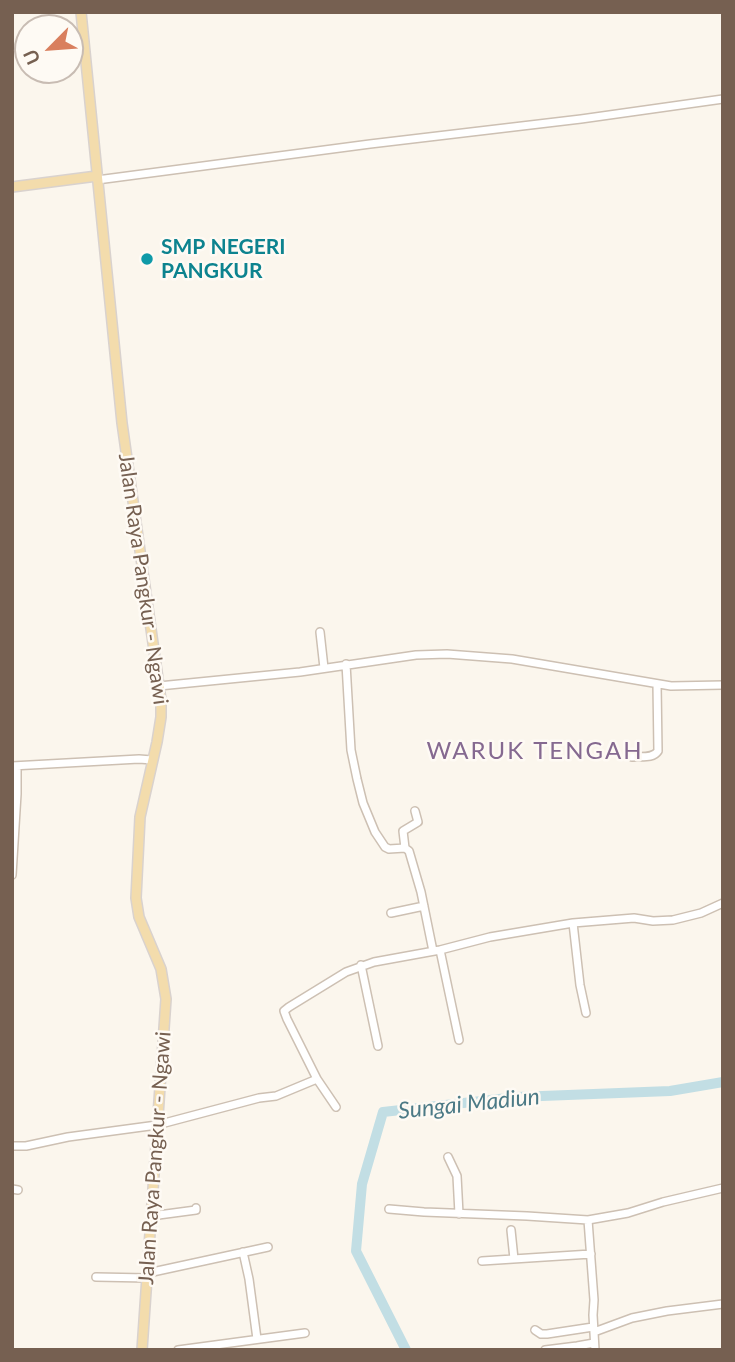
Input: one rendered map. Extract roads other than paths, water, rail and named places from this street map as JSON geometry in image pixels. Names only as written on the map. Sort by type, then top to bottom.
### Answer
[{"type":"main road","name":"Jalan Raya Pangkur - Ngawi","points":[[81,12],[127,467],[159,686],[161,717],[139,817],[135,888],[139,917],[166,988],[142,1350]]},
{"type":"main road","points":[[12,187],[97,178]]},
{"type":"street","points":[[97,178],[723,99]]},
{"type":"street","points":[[320,632],[324,668]]},
{"type":"street","points":[[159,686],[416,655],[447,654],[525,661],[657,684],[688,687],[723,685]]},
{"type":"street","points":[[346,664],[351,750],[363,803],[375,832],[385,847],[405,848]]},
{"type":"street","points":[[632,757],[657,754],[657,684]]},
{"type":"street","points":[[12,875],[18,794],[15,766],[152,761]]},
{"type":"street","points":[[415,811],[418,822],[403,831],[405,848],[409,851],[437,950],[459,1040]]},
{"type":"street","points":[[336,1107],[317,1079],[284,1011],[361,965],[490,937],[573,923],[624,919],[673,920],[723,903]]},
{"type":"street","points":[[391,913],[424,906]]},
{"type":"street","points":[[573,923],[586,1013]]},
{"type":"street","points":[[361,965],[378,1046]]},
{"type":"street","points":[[12,1146],[156,1125],[258,1098],[276,1096],[317,1079]]},
{"type":"street","points":[[448,1157],[458,1180],[459,1214]]},
{"type":"street","points":[[389,1209],[589,1220],[628,1213],[723,1188]]},
{"type":"street","points":[[150,1216],[196,1208]]},
{"type":"street","points":[[545,1350],[595,1346],[589,1220]]},
{"type":"street","points":[[511,1230],[513,1259]]},
{"type":"street","points":[[96,1277],[147,1275],[268,1247]]},
{"type":"street","points":[[243,1252],[257,1339]]},
{"type":"street","points":[[482,1261],[591,1254]]},
{"type":"street","points":[[535,1330],[547,1334],[594,1329],[655,1313],[723,1304]]},
{"type":"street","points":[[178,1350],[246,1346],[257,1339],[305,1333]]},
{"type":"waterway","name":"Sungai Madiun","points":[[406,1350],[356,1251],[362,1184],[383,1112],[517,1097],[670,1091],[723,1082]]},
{"type":"place","name":"SMP NEGERI PANGKUR","points":[[147,259]]},
{"type":"district","name":"WARUK TENGAH","points":[[535,751]]}]
